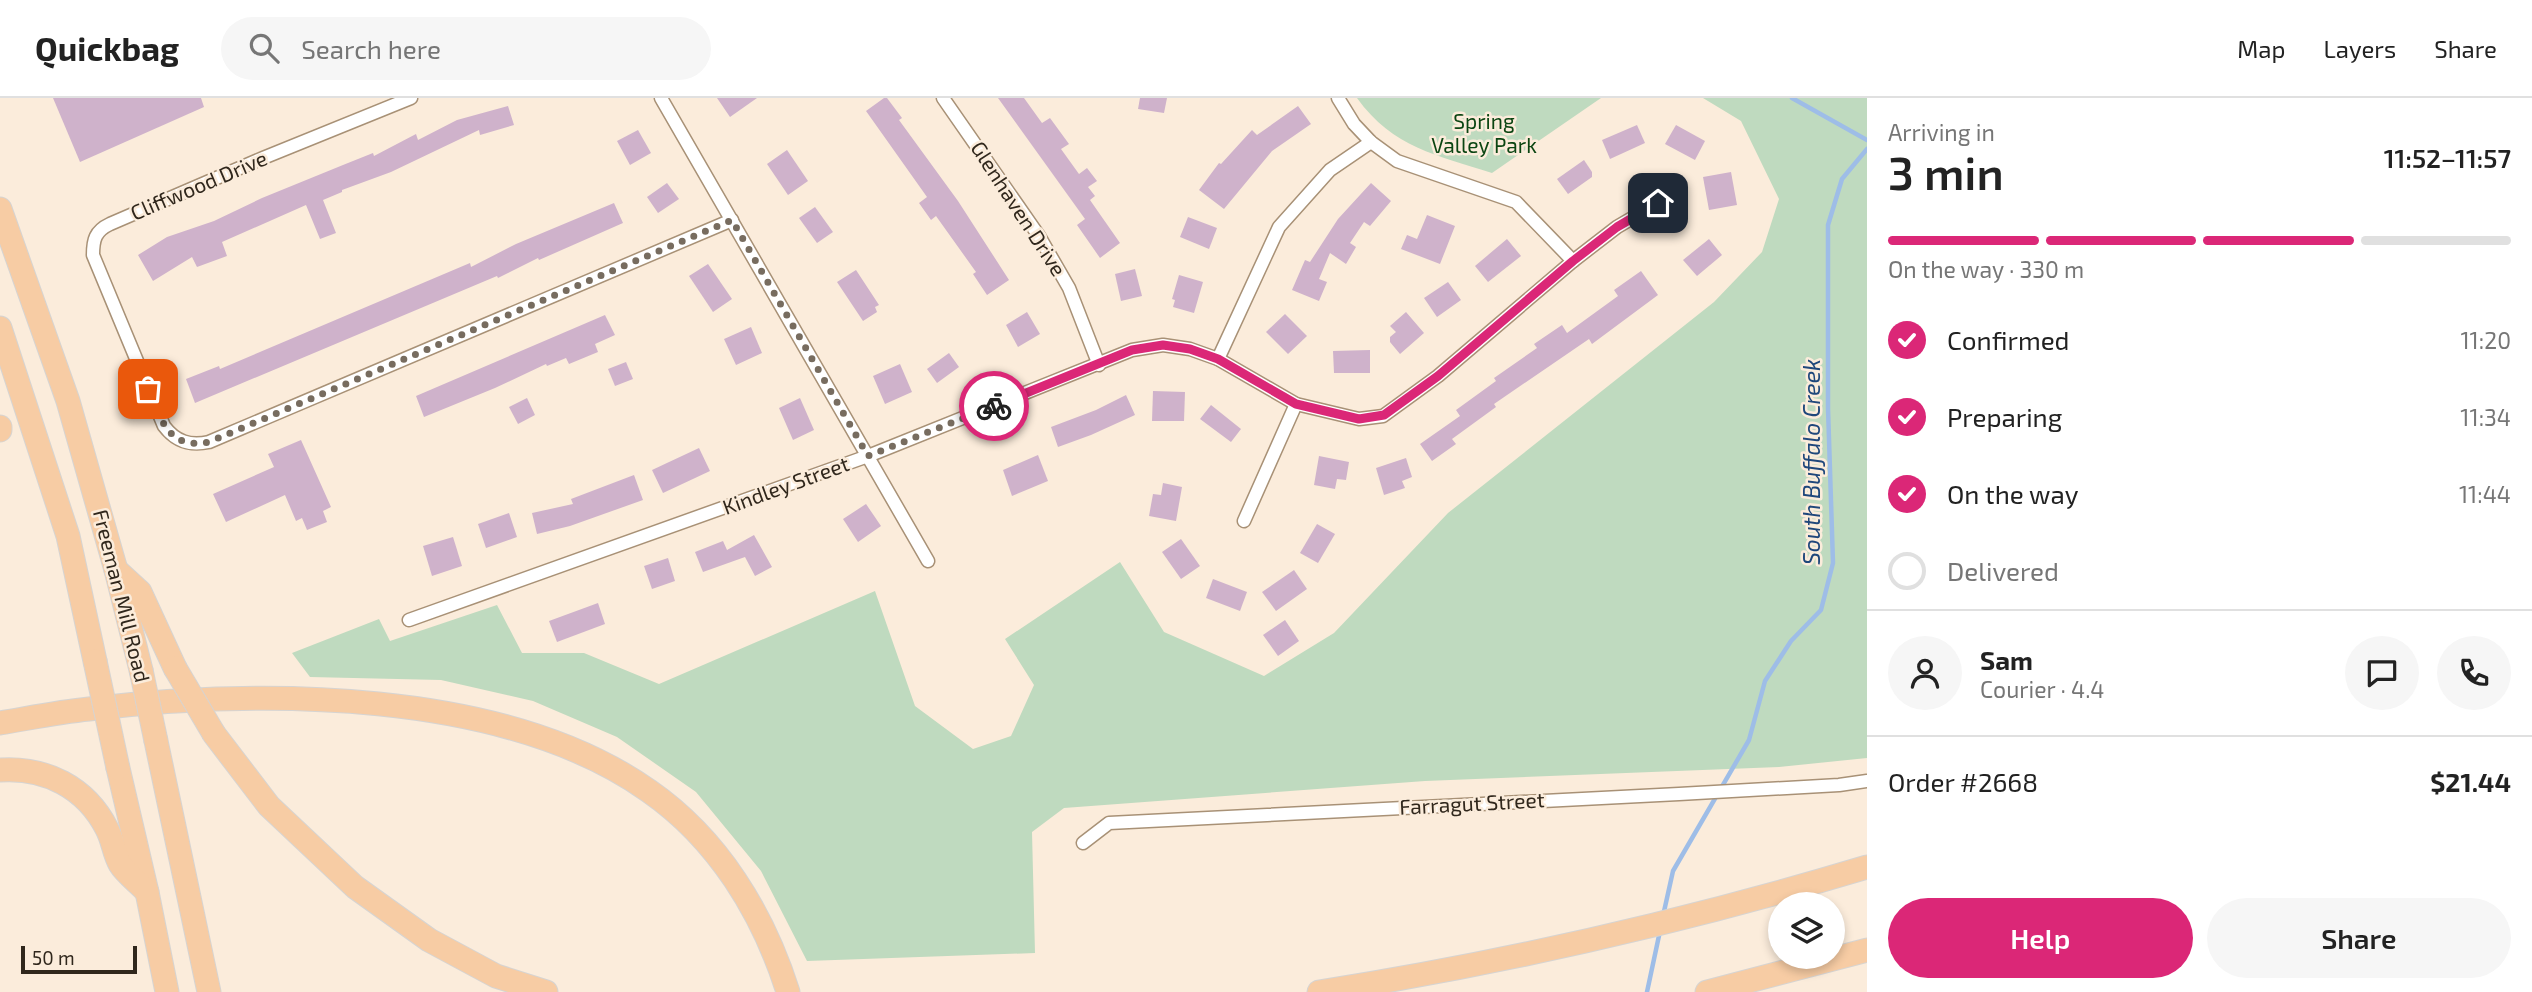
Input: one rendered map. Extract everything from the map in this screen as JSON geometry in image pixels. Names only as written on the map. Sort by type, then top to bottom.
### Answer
[{"type":"highway","name":"Freeman Mill Road","points":[[0,209],[68,401],[116,570],[141,670],[208,988]]},
{"type":"highway","name":"Freeman Mill Road","points":[[0,328],[68,536],[166,985]]},
{"type":"highway","points":[[116,570],[140,592],[176,668],[214,734],[269,806],[355,887],[429,940],[496,976],[546,992]]},
{"type":"highway","points":[[0,723],[88,709],[178,701],[325,701],[440,713],[488,722],[577,750],[617,769],[650,791],[677,813],[702,839],[745,894],[778,960],[788,992]]},
{"type":"highway","points":[[0,770],[21,769],[46,774],[80,793],[95,809],[107,829],[120,865],[147,892]]},
{"type":"highway","points":[[1319,992],[1498,961],[1615,935],[1867,867]]},
{"type":"highway","points":[[1707,992],[1867,950]]},
{"type":"street","name":"Cliffwood Drive","points":[[411,98],[263,158],[103,228],[93,239],[93,255],[164,426],[175,438],[198,444],[209,442],[732,220]]},
{"type":"street","points":[[661,98],[928,561]]},
{"type":"street","name":"Glenhaven Drive","points":[[943,98],[1039,236],[1069,288],[1099,365]]},
{"type":"street","points":[[1338,98],[1354,124],[1371,142],[1397,161],[1516,202],[1573,261]]},
{"type":"street","points":[[1218,359],[1279,227],[1330,170],[1371,142]]},
{"type":"street","name":"Kindley Street","points":[[409,620],[868,456],[1132,350],[1163,345],[1190,349],[1218,359],[1296,404],[1359,419],[1384,415],[1438,376],[1573,261],[1617,227],[1658,203]]},
{"type":"street","points":[[1244,521],[1296,404]]},
{"type":"street","name":"Farragut Street","points":[[1083,843],[1109,822],[1679,794],[1867,781]]},
{"type":"green space","name":"Spring Valley Park","points":[[1357,98],[1601,98],[1492,173],[1417,148],[1386,128]]},
{"type":"green space","points":[[1703,98],[1867,98],[1867,758],[1779,767],[1425,781],[1064,808],[1032,832],[1035,953],[807,961],[761,871],[696,792],[617,737],[533,701],[441,680],[310,677],[292,653],[379,619],[390,641],[497,605],[522,653],[584,653],[659,684],[875,591],[915,706],[973,749],[1011,736],[1034,685],[1005,639],[1120,562],[1164,632],[1264,676],[1334,633],[1448,513],[1714,302],[1762,252],[1779,199],[1741,121]]},
{"type":"building","points":[[53,98],[201,98],[204,107],[80,162]]},
{"type":"building","points":[[717,98],[757,98],[730,117]]},
{"type":"building","points":[[887,98],[902,118],[899,120],[958,201],[1009,280],[987,295],[973,274],[976,272],[936,216],[931,220],[919,203],[927,197],[866,111]]},
{"type":"building","points":[[998,98],[1024,98],[1042,123],[1050,118],[1069,144],[1061,149],[1079,174],[1087,168],[1097,181],[1088,187],[1095,196],[1090,200],[1120,243],[1100,258],[1077,225],[1085,219]]},
{"type":"building","points":[[1140,98],[1167,98],[1164,113],[1138,109]]},
{"type":"building","points":[[508,106],[514,125],[480,135],[479,130],[391,172],[323,200],[336,233],[320,239],[306,205],[222,242],[227,256],[197,267],[192,257],[153,281],[138,255],[167,237],[214,221],[262,198],[373,153],[374,156],[416,134],[418,140],[457,120]]},
{"type":"building","points":[[1298,106],[1311,124],[1272,151],[1224,209],[1199,190],[1219,163],[1221,164],[1252,130],[1257,135]]},
{"type":"building","points":[[1637,125],[1645,143],[1610,159],[1602,140]]},
{"type":"building","points":[[1676,125],[1705,141],[1695,160],[1665,144]]},
{"type":"building","points":[[638,130],[651,153],[630,165],[617,141]]},
{"type":"building","points":[[787,150],[808,181],[788,195],[767,164]]},
{"type":"building","points":[[1584,160],[1592,172],[1592,177],[1568,194],[1557,179]]},
{"type":"building","points":[[1731,172],[1737,205],[1709,210],[1703,177]]},
{"type":"building","points":[[667,183],[679,199],[658,213],[647,197]]},
{"type":"building","points":[[1371,183],[1391,201],[1370,226],[1364,222],[1350,243],[1356,247],[1346,264],[1330,253],[1319,279],[1327,282],[1319,301],[1292,290],[1305,260],[1310,262],[1338,219]]},
{"type":"building","points":[[614,203],[623,223],[539,260],[538,258],[498,278],[497,276],[195,403],[186,379],[219,366],[220,369],[470,263],[471,267],[516,244]]},
{"type":"building","points":[[815,207],[833,232],[817,243],[799,218]]},
{"type":"building","points":[[1427,215],[1455,226],[1440,264],[1401,249],[1407,235],[1417,239]]},
{"type":"building","points":[[1188,217],[1217,228],[1209,249],[1180,237]]},
{"type":"building","points":[[1507,239],[1521,256],[1488,282],[1475,266]]},
{"type":"building","points":[[1709,239],[1722,255],[1697,276],[1683,260]]},
{"type":"building","points":[[708,264],[732,299],[713,312],[689,276]]},
{"type":"building","points":[[1135,269],[1142,296],[1121,301],[1115,274]]},
{"type":"building","points":[[856,270],[879,305],[875,307],[877,312],[863,321],[837,282]]},
{"type":"building","points":[[1641,271],[1658,295],[1592,344],[1589,339],[1494,404],[1496,407],[1452,439],[1456,444],[1432,461],[1420,444],[1460,416],[1456,410],[1496,381],[1494,378],[1537,348],[1534,344],[1562,325],[1567,333],[1618,296],[1614,290]]},
{"type":"building","points":[[1179,275],[1203,282],[1194,313],[1173,307],[1175,300],[1172,299]]},
{"type":"building","points":[[1448,282],[1461,300],[1437,317],[1424,298]]},
{"type":"building","points":[[1027,312],[1040,334],[1018,347],[1006,325]]},
{"type":"building","points":[[1406,312],[1424,333],[1400,354],[1390,342],[1390,337],[1396,332],[1390,326]]},
{"type":"building","points":[[1285,314],[1307,336],[1288,354],[1266,332]]},
{"type":"building","points":[[605,315],[615,335],[595,344],[598,352],[569,364],[566,358],[547,366],[546,364],[424,417],[416,396]]},
{"type":"building","points":[[751,327],[762,353],[736,365],[724,339]]},
{"type":"building","points":[[1370,350],[1370,373],[1334,373],[1333,351]]},
{"type":"building","points":[[949,353],[959,367],[937,383],[927,369]]},
{"type":"building","points":[[626,362],[633,379],[615,386],[608,369]]},
{"type":"building","points":[[900,364],[912,392],[885,404],[873,376]]},
{"type":"building","points":[[1153,391],[1185,392],[1184,421],[1152,421]]},
{"type":"building","points":[[1126,395],[1135,415],[1058,447],[1051,427]]},
{"type":"building","points":[[527,398],[535,415],[518,424],[509,407]]},
{"type":"building","points":[[800,398],[814,430],[793,440],[779,408]]},
{"type":"building","points":[[1211,405],[1241,429],[1231,442],[1200,419]]},
{"type":"building","points":[[301,440],[331,507],[323,511],[327,522],[307,530],[302,518],[296,521],[285,495],[226,522],[213,494],[274,467],[268,454]]},
{"type":"building","points":[[699,448],[710,471],[663,493],[652,470]]},
{"type":"building","points":[[1038,455],[1048,481],[1012,496],[1003,470]]},
{"type":"building","points":[[1319,456],[1349,462],[1346,480],[1337,479],[1335,489],[1314,485]]},
{"type":"building","points":[[1406,458],[1412,477],[1402,481],[1405,488],[1384,495],[1376,468]]},
{"type":"building","points":[[634,475],[643,500],[570,526],[537,534],[532,513],[573,504],[571,499]]},
{"type":"building","points":[[1163,483],[1182,487],[1176,521],[1149,516],[1153,494],[1161,495]]},
{"type":"building","points":[[866,504],[881,526],[858,542],[843,519]]},
{"type":"building","points":[[509,513],[517,537],[486,548],[478,524]]},
{"type":"building","points":[[1317,524],[1335,534],[1318,563],[1300,553]]},
{"type":"building","points":[[754,535],[772,567],[755,576],[745,557],[703,572],[695,552],[723,541],[727,550]]},
{"type":"building","points":[[453,537],[462,566],[432,576],[423,546]]},
{"type":"building","points":[[1181,539],[1200,566],[1181,579],[1162,552]]},
{"type":"building","points":[[668,558],[675,581],[652,589],[644,566]]},
{"type":"building","points":[[1294,570],[1307,589],[1276,611],[1262,592]]},
{"type":"building","points":[[1213,579],[1247,592],[1240,611],[1206,598]]},
{"type":"building","points":[[598,603],[605,624],[557,642],[549,621]]},
{"type":"building","points":[[1285,620],[1299,641],[1278,656],[1263,635]]},
{"type":"waterway","points":[[1792,98],[1867,140]]},
{"type":"waterway","name":"South Buffalo Creek","points":[[1663,916],[1673,871],[1749,740],[1765,681],[1791,641],[1821,610],[1833,563],[1828,408],[1828,225],[1842,179],[1867,149]]},
{"type":"waterway","name":"South Buffalo Creek","points":[[1647,992],[1660,931]]},
{"type":"way so far","points":[[148,389],[168,432],[190,444],[209,442],[732,220],[868,456],[994,406]]},
{"type":"route","points":[[994,406],[1132,350],[1163,345],[1190,349],[1218,359],[1296,404],[1359,419],[1384,415],[1438,376],[1573,261],[1617,227],[1658,203]]}]
